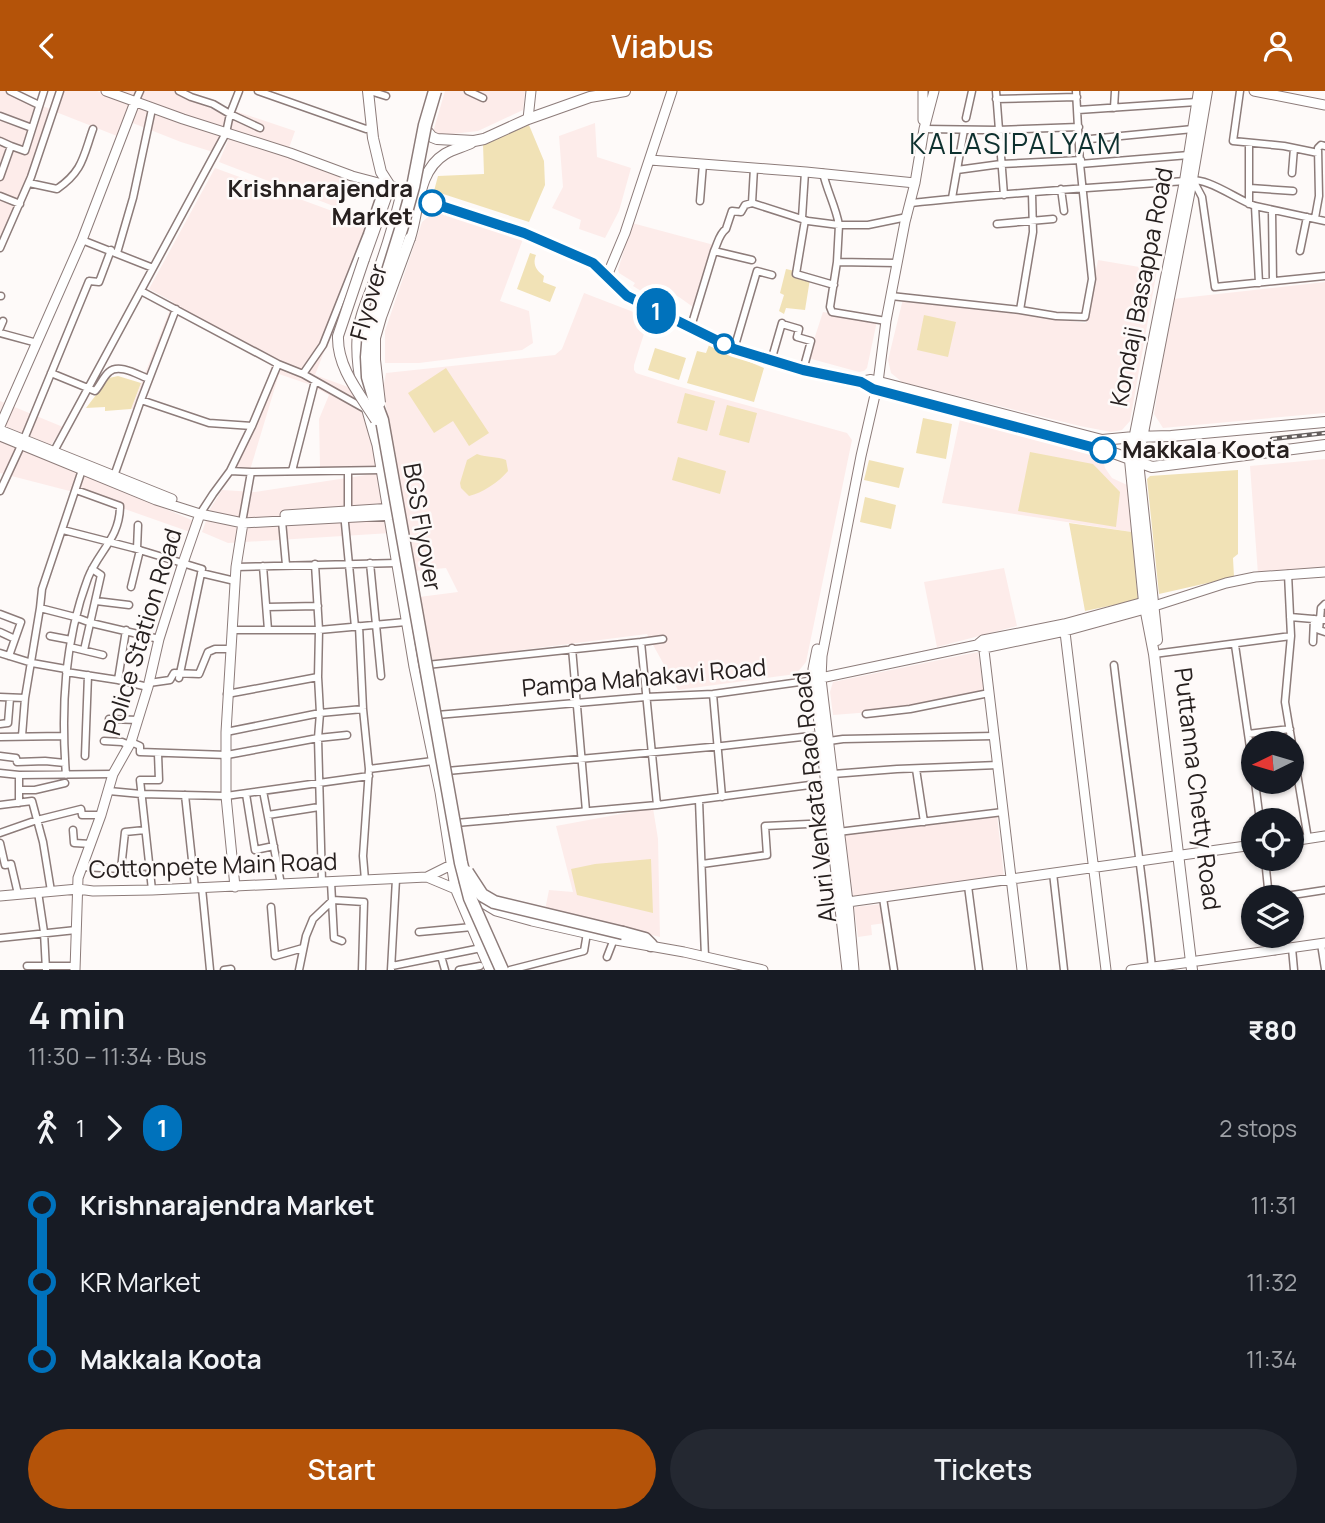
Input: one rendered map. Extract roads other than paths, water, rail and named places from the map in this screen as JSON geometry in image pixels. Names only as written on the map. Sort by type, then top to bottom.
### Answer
[{"type":"highway","name":"BGS Flyover","points":[[429,91],[414,148],[409,184],[364,328],[362,357],[364,376],[379,420],[415,652],[453,865],[463,900],[492,970]]},
{"type":"highway","name":"BGS Flyover","points":[[436,91],[425,125],[407,211],[369,332],[367,358],[425,670],[456,864],[505,970]]},
{"type":"highway","points":[[456,864],[485,898],[494,902],[618,936],[645,939],[651,945]]},
{"type":"main road","points":[[106,91],[352,176],[402,190],[436,206],[524,233],[593,263],[627,296],[689,328],[734,349],[803,370],[876,383],[1102,440],[1325,422]]},
{"type":"main road","points":[[369,91],[370,128],[387,185],[338,336],[337,348],[343,367],[379,420]]},
{"type":"main road","points":[[436,91],[417,196],[371,340],[373,373],[384,408],[462,859],[472,897],[505,970]]},
{"type":"main road","points":[[417,196],[434,164],[446,153],[580,97],[625,91]]},
{"type":"main road","points":[[607,276],[625,233],[672,91]]},
{"type":"main road","points":[[923,91],[924,129]]},
{"type":"main road","name":"Aluri Venkata Rao Road","points":[[854,970],[848,902],[825,783],[818,679],[906,217],[934,91]]},
{"type":"main road","points":[[1191,91],[1197,102]]},
{"type":"main road","name":"Kondaji Basappa Road","points":[[1188,180],[1199,91]]},
{"type":"main road","name":"Kondaji Basappa Road","points":[[1149,610],[1134,461],[1207,91]]},
{"type":"main road","points":[[1254,91],[1325,103]]},
{"type":"main road","points":[[1280,91],[1325,103]]},
{"type":"main road","points":[[528,92],[528,120]]},
{"type":"main road","points":[[23,442],[0,428],[82,240],[135,102]]},
{"type":"main road","points":[[427,131],[437,139],[474,141]]},
{"type":"main road","points":[[650,160],[805,171],[915,183]]},
{"type":"main road","points":[[402,190],[377,273],[362,310],[357,337],[359,370],[382,470],[414,667],[456,864],[455,888],[492,970]]},
{"type":"main road","name":"Flyover","points":[[379,420],[375,338],[410,238],[417,196]]},
{"type":"main road","points":[[876,383],[1108,451],[1152,467],[1325,445]]},
{"type":"main road","name":"Aluri Venkata Rao Road","points":[[847,970],[833,829],[833,774],[818,679],[813,669],[859,435],[876,383]]},
{"type":"main road","points":[[0,436],[114,476],[202,512]]},
{"type":"main road","points":[[52,454],[82,470],[156,500],[202,512],[243,520],[282,521],[345,513]]},
{"type":"main road","points":[[243,520],[402,510]]},
{"type":"main road","name":"Police Station Road","points":[[75,968],[78,878],[113,774],[130,744],[149,685],[159,639],[202,512]]},
{"type":"main road","points":[[235,887],[226,796],[226,732],[236,568],[243,520]]},
{"type":"main road","name":"Pampa Mahakavi Road","points":[[818,679],[1149,610],[1226,583],[1255,577],[1325,572]]},
{"type":"main road","name":"Puttanna Chetty Road","points":[[1149,610],[1157,653],[1195,966]]},
{"type":"main road","points":[[1064,627],[1106,970]]},
{"type":"main road","points":[[981,644],[1022,970]]},
{"type":"main road","points":[[1304,840],[1325,837]]},
{"type":"main road","points":[[848,902],[1241,846]]},
{"type":"main road","name":"Cottonpete Main Road","points":[[0,896],[78,889],[152,890],[428,877],[456,864]]},
{"type":"main road","name":"Cottonpete Main Road","points":[[428,877],[455,888],[496,911],[587,933],[618,936]]},
{"type":"main road","points":[[471,925],[486,913],[496,911]]},
{"type":"main road","points":[[1304,946],[1323,943]]},
{"type":"main road","points":[[651,945],[762,970]]},
{"type":"main road","points":[[1131,970],[1195,966],[1292,948]]},
{"type":"street","points":[[10,91],[39,105]]},
{"type":"street","points":[[0,141],[24,151],[44,91]]},
{"type":"street","points":[[0,248],[29,183],[60,91]]},
{"type":"street","points":[[135,102],[140,91]]},
{"type":"street","points":[[179,91],[213,104],[260,128]]},
{"type":"street","points":[[52,454],[226,133],[239,91]]},
{"type":"street","points":[[258,91],[366,129],[370,128]]},
{"type":"street","points":[[369,91],[386,96]]},
{"type":"street","points":[[468,91],[483,98]]},
{"type":"street","points":[[966,118],[972,91]]},
{"type":"street","points":[[996,91],[1004,195]]},
{"type":"street","points":[[1114,108],[1115,91]]},
{"type":"street","points":[[1240,91],[1233,141],[1318,153]]},
{"type":"street","points":[[891,296],[1056,316],[1085,317],[1091,279],[1077,94],[996,99]]},
{"type":"street","points":[[1078,110],[1197,102]]},
{"type":"street","points":[[0,491],[89,281],[99,282],[114,252],[133,198],[152,109]]},
{"type":"street","points":[[0,116],[32,128]]},
{"type":"street","points":[[924,129],[1079,127]]},
{"type":"street","points":[[29,183],[57,189],[65,183],[80,165],[93,129]]},
{"type":"street","points":[[1080,140],[1193,129]]},
{"type":"street","points":[[952,198],[964,130]]},
{"type":"street","points":[[1249,143],[1248,163],[1259,283]]},
{"type":"street","points":[[0,177],[11,146]]},
{"type":"street","points":[[1315,218],[1319,196],[1318,153],[1319,146],[1325,146]]},
{"type":"street","points":[[1292,173],[1294,148]]},
{"type":"street","points":[[957,170],[1001,164],[1189,155]]},
{"type":"street","points":[[700,201],[703,164]]},
{"type":"street","points":[[752,203],[754,168]]},
{"type":"street","points":[[805,171],[803,219],[796,274],[834,285]]},
{"type":"street","points":[[824,173],[839,225],[830,307],[832,311],[886,321]]},
{"type":"street","points":[[1188,180],[1202,197],[1215,287],[1325,276]]},
{"type":"street","points":[[911,203],[1188,180],[1204,182],[1252,205],[1272,211],[1325,221]]},
{"type":"street","points":[[303,374],[323,345],[387,185]]},
{"type":"street","points":[[1250,188],[1293,191]]},
{"type":"street","points":[[1061,189],[1064,211]]},
{"type":"street","points":[[1020,310],[1033,232],[1032,193]]},
{"type":"street","points":[[0,196],[20,204]]},
{"type":"street","points":[[689,328],[714,251],[732,211],[741,212],[746,205],[752,203],[803,219],[839,225],[868,225],[906,217]]},
{"type":"street","points":[[1272,211],[1273,281]]},
{"type":"street","points":[[1300,251],[1307,217]]},
{"type":"street","points":[[998,224],[1053,219]]},
{"type":"street","points":[[82,240],[153,268]]},
{"type":"street","points":[[714,251],[752,260]]},
{"type":"street","points":[[837,262],[897,263]]},
{"type":"street","points":[[734,349],[757,271],[772,275]]},
{"type":"street","points":[[141,291],[367,410]]},
{"type":"street","points":[[114,476],[176,309]]},
{"type":"street","points":[[771,361],[782,323],[799,329],[796,337],[811,341],[803,370]]},
{"type":"street","points":[[1,327],[37,343]]},
{"type":"street","name":"Police Station Road","points":[[202,512],[230,471],[278,364]]},
{"type":"street","points":[[51,373],[95,391],[114,369],[122,369],[149,379]]},
{"type":"street","points":[[292,471],[315,381]]},
{"type":"street","points":[[141,400],[209,423],[252,426]]},
{"type":"street","points":[[22,736],[25,698],[42,589],[82,470]]},
{"type":"street","points":[[230,471],[251,473],[382,470]]},
{"type":"street","points":[[348,471],[345,513],[348,563],[357,626],[369,773],[363,856],[365,880]]},
{"type":"street","points":[[243,520],[251,473]]},
{"type":"street","points":[[65,779],[63,736],[66,671],[75,617],[89,575],[110,542],[120,516],[120,506],[75,490]]},
{"type":"street","points":[[282,521],[286,565]]},
{"type":"street","points":[[131,587],[138,549],[138,525]]},
{"type":"street","points":[[63,530],[202,569],[179,676]]},
{"type":"street","points":[[166,558],[172,542]]},
{"type":"street","points":[[370,563],[381,676]]},
{"type":"street","points":[[236,568],[397,563]]},
{"type":"street","points":[[315,564],[319,629],[319,807],[326,882],[333,900],[334,938],[342,941]]},
{"type":"street","points":[[263,566],[268,630]]},
{"type":"street","points":[[84,650],[101,575],[92,569]]},
{"type":"street","points":[[201,573],[235,581]]},
{"type":"street","points":[[1288,574],[1291,636],[1285,702],[1308,839]]},
{"type":"street","points":[[96,601],[129,605]]},
{"type":"street","points":[[1325,604],[1321,608],[1319,630],[1325,632]]},
{"type":"street","points":[[267,607],[318,606]]},
{"type":"street","points":[[40,608],[91,624],[159,639]]},
{"type":"street","points":[[0,614],[21,622],[9,656]]},
{"type":"street","points":[[1290,617],[1320,620]]},
{"type":"street","points":[[1313,642],[1320,620]]},
{"type":"street","points":[[232,630],[319,629],[407,622]]},
{"type":"street","points":[[118,680],[127,630]]},
{"type":"street","points":[[0,632],[15,639]]},
{"type":"street","points":[[50,636],[103,655]]},
{"type":"street","points":[[1157,653],[1291,636]]},
{"type":"street","points":[[414,667],[663,639]]},
{"type":"street","points":[[641,642],[657,805]]},
{"type":"street","points":[[1235,645],[1248,731]]},
{"type":"street","points":[[572,648],[586,811]]},
{"type":"street","points":[[0,653],[66,671],[149,685],[170,680],[174,673],[179,676],[199,674],[208,652],[230,649]]},
{"type":"street","points":[[1114,664],[1152,969]]},
{"type":"street","points":[[85,757],[88,675]]},
{"type":"street","points":[[228,694],[318,677]]},
{"type":"street","name":"Pampa Mahakavi Road","points":[[437,715],[713,694],[818,679]]},
{"type":"street","points":[[866,714],[910,709],[989,693]]},
{"type":"street","points":[[713,694],[722,797]]},
{"type":"street","points":[[0,697],[25,698]]},
{"type":"street","points":[[0,724],[8,723],[10,698]]},
{"type":"street","points":[[226,732],[320,713],[363,709]]},
{"type":"street","points":[[109,719],[138,720]]},
{"type":"street","points":[[1273,731],[1290,729]]},
{"type":"street","points":[[104,741],[140,747],[140,752],[227,755],[347,735]]},
{"type":"street","points":[[447,771],[718,747],[820,735]]},
{"type":"street","points":[[0,737],[63,736]]},
{"type":"street","points":[[829,741],[994,736]]},
{"type":"street","points":[[152,890],[140,780],[159,780],[158,754]]},
{"type":"street","points":[[0,756],[16,758],[17,762],[44,761],[65,764]]},
{"type":"street","points":[[108,791],[226,796],[433,761]]},
{"type":"street","points":[[833,774],[998,765]]},
{"type":"street","points":[[916,769],[924,822]]},
{"type":"street","points":[[0,773],[65,779],[113,774]]},
{"type":"street","points":[[19,775],[19,803]]},
{"type":"street","points":[[19,790],[35,790],[65,779]]},
{"type":"street","points":[[456,823],[657,805],[825,783]]},
{"type":"street","points":[[262,791],[281,884]]},
{"type":"street","points":[[246,794],[255,850],[274,846]]},
{"type":"street","points":[[185,795],[210,970]]},
{"type":"street","points":[[699,800],[705,957]]},
{"type":"street","points":[[0,804],[32,801],[43,842],[51,891]]},
{"type":"street","points":[[268,815],[319,807]]},
{"type":"street","points":[[0,833],[37,820],[81,810],[82,815],[101,815]]},
{"type":"street","points":[[702,864],[767,855],[765,827],[833,829],[1003,812]]},
{"type":"street","points":[[73,829],[74,843],[91,844]]},
{"type":"street","points":[[121,869],[125,832],[145,830]]},
{"type":"street","points":[[0,843],[5,865],[11,865],[18,894]]},
{"type":"street","points":[[82,867],[121,869],[150,866]]},
{"type":"street","points":[[1053,873],[1065,970]]},
{"type":"street","points":[[396,879],[392,968],[481,948]]},
{"type":"street","points":[[968,886],[978,970]]},
{"type":"street","points":[[1304,893],[1325,890]]},
{"type":"street","points":[[38,892],[46,968]]},
{"type":"street","points":[[883,898],[894,970]]},
{"type":"street","points":[[299,970],[313,919],[333,900],[364,902],[362,970]]},
{"type":"street","points":[[271,907],[275,956],[303,948]]},
{"type":"street","points":[[419,932],[471,925]]},
{"type":"street","points":[[0,938],[76,930]]},
{"type":"street","points":[[505,970],[538,967],[584,951],[587,933]]},
{"type":"street","points":[[607,957],[618,936]]},
{"type":"street","points":[[1323,943],[1325,969]]},
{"type":"street","points":[[1292,948],[1294,970]]},
{"type":"street","points":[[442,957],[444,970]]},
{"type":"street","points":[[27,965],[75,968]]},
{"type":"street","points":[[459,970],[480,966]]},
{"type":"street","points":[[224,970],[230,969]]},
{"type":"railway","points":[[1272,439],[1325,433]]},
{"type":"place","name":"Krishnarajendra Market","points":[[432,203]]},
{"type":"place","name":"Makkala Koota","points":[[1103,450]]},
{"type":"district","name":"KALASIPALYAM","points":[[1016,144]]}]
